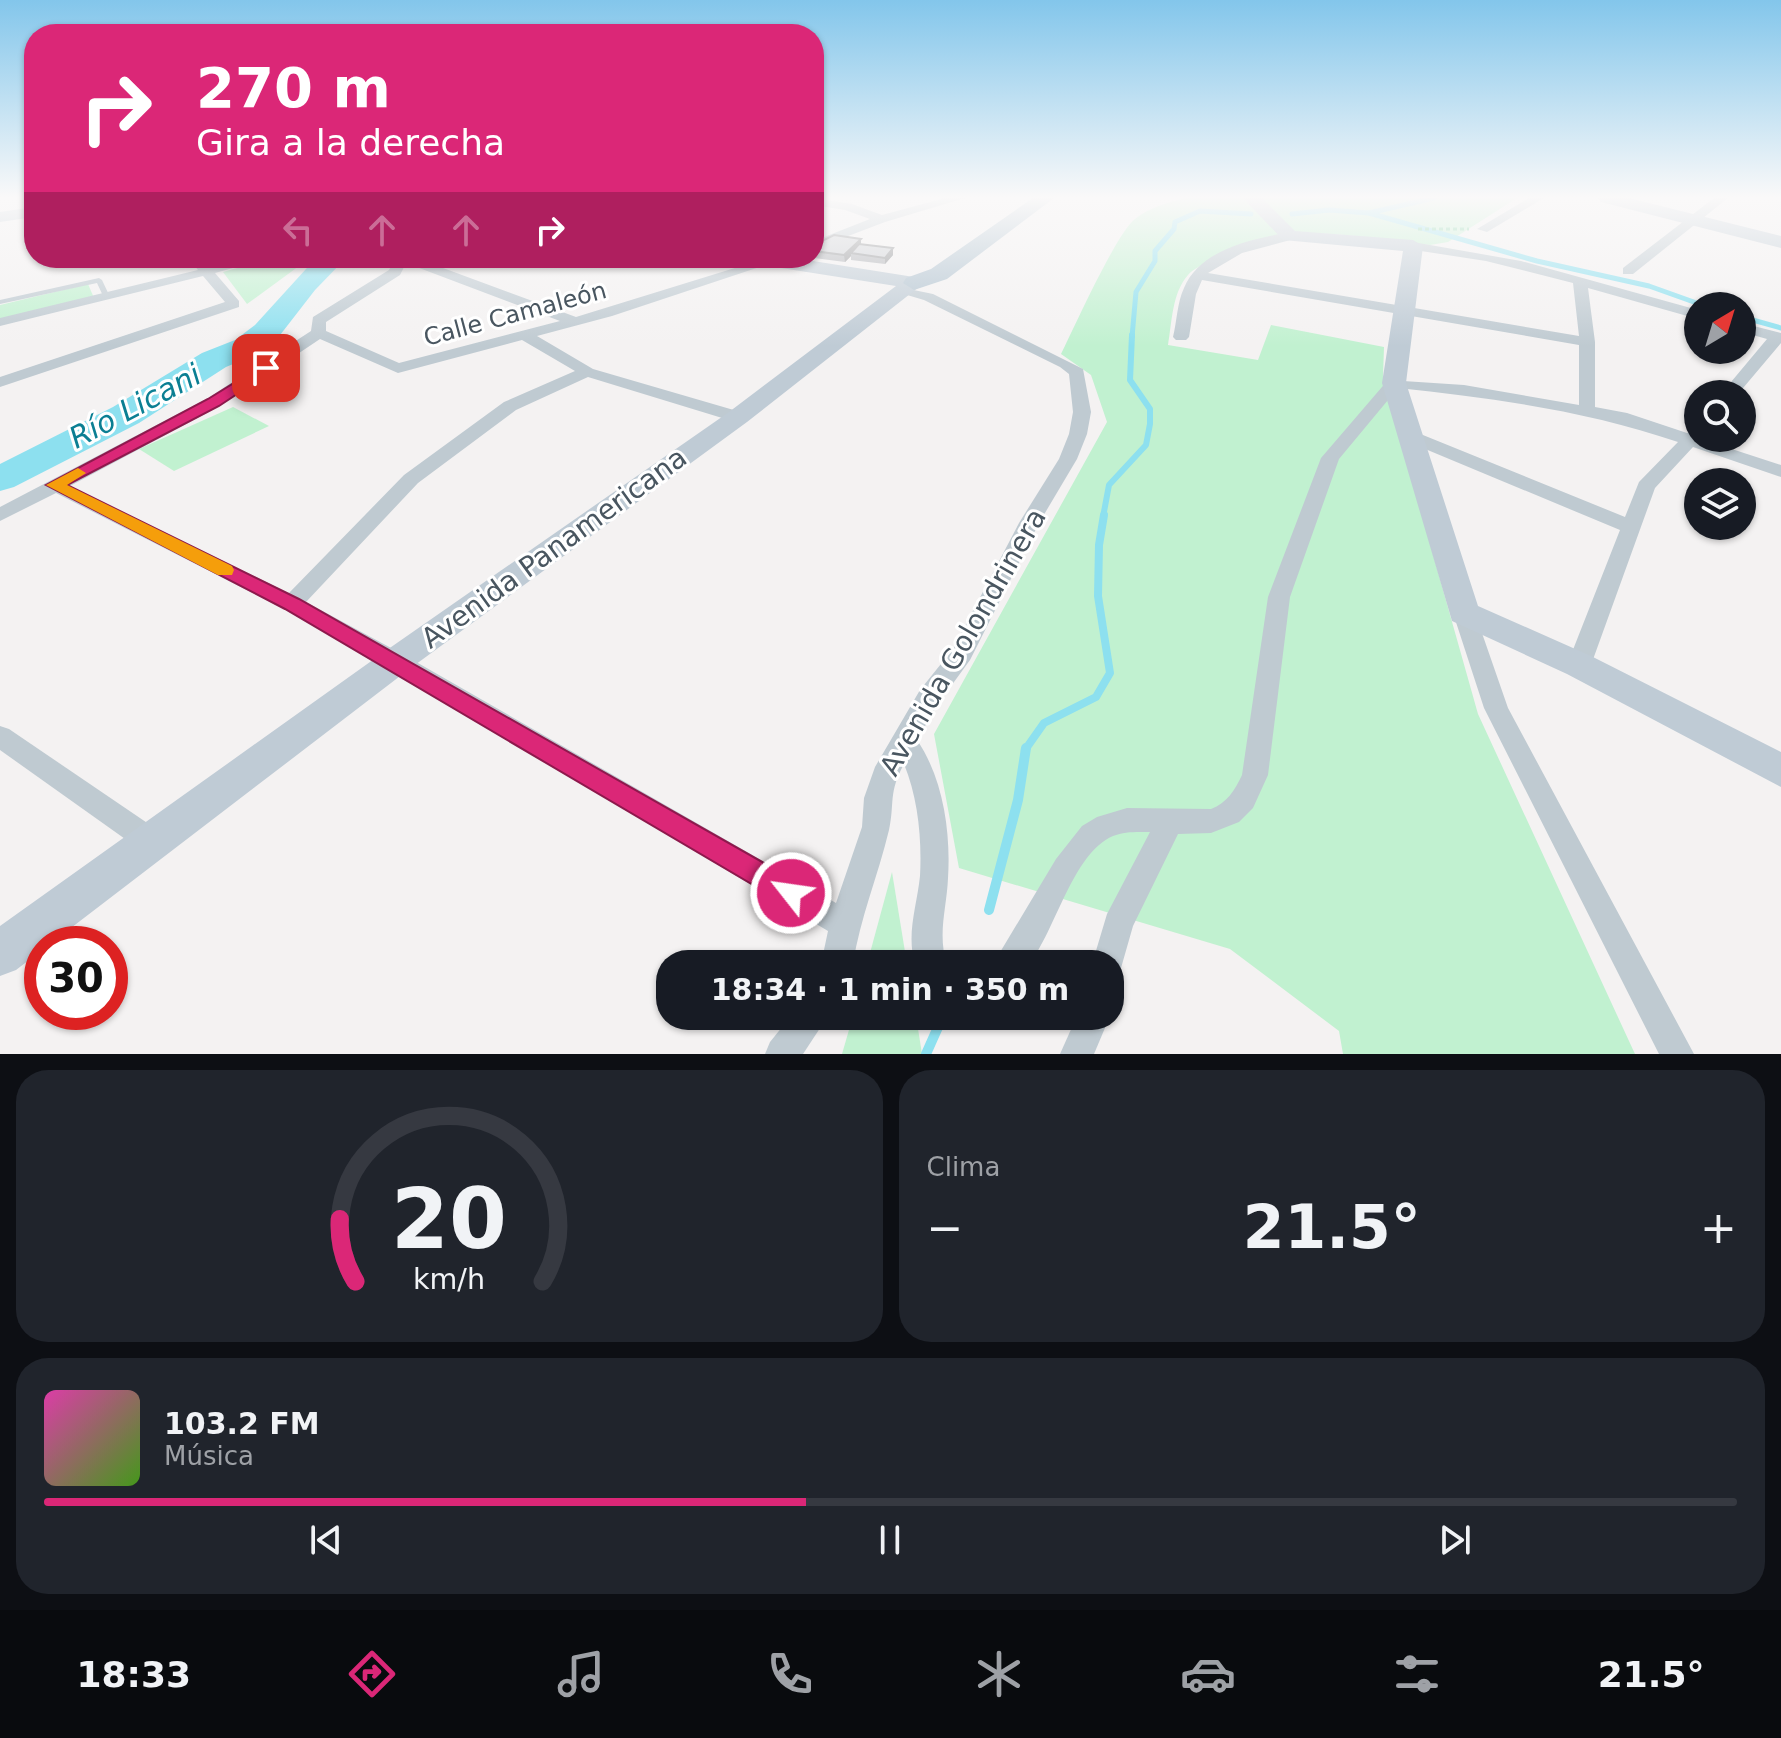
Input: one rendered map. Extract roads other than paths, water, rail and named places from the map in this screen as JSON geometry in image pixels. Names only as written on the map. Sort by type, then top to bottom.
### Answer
[{"type":"main road","name":"Avenida Panamericana","points":[[909,288],[920,269],[951,247]]},
{"type":"main road","name":"Avenida Panamericana","points":[[909,288],[939,274],[976,247]]},
{"type":"street","points":[[1181,337],[1192,284],[1198,275],[1243,247]]},
{"type":"street","points":[[1413,247],[1394,383],[1464,613],[1496,708],[1677,1054]]},
{"type":"street","points":[[1425,247],[1452,250],[1684,311]]},
{"type":"street","points":[[1628,271],[1659,247]]},
{"type":"street","points":[[0,382],[234,304],[202,268]]},
{"type":"street","points":[[0,322],[225,268]]},
{"type":"street","points":[[0,515],[214,402],[319,333],[318,320],[397,268]]},
{"type":"street","points":[[430,268],[574,321]]},
{"type":"street","name":"Calle Camaleón","points":[[319,333],[398,368],[526,336],[742,268]]},
{"type":"street","points":[[813,268],[909,288]]},
{"type":"street","points":[[1198,275],[1587,342]]},
{"type":"street","points":[[1580,282],[1587,342],[1587,410]]},
{"type":"street","name":"Avenida Golondrinera","points":[[839,950],[844,924],[876,827],[877,798],[884,775],[903,739],[962,654],[1029,523],[1068,459],[1078,434],[1082,412],[1077,372],[909,288]]},
{"type":"street","name":"Avenida Panamericana","points":[[0,954],[396,661],[738,417],[909,288]]},
{"type":"street","points":[[1742,380],[1779,338],[1756,331]]},
{"type":"street","points":[[526,336],[587,372],[738,417]]},
{"type":"street","points":[[292,604],[411,479],[510,406],[587,372]]},
{"type":"street","points":[[1394,383],[1464,390],[1587,410],[1684,432]]},
{"type":"street","points":[[1023,950],[1075,852],[1089,836],[1106,825],[1123,821],[1199,822],[1223,817],[1240,808],[1250,792],[1255,775],[1279,597],[1330,458],[1394,383]]},
{"type":"street","points":[[1412,437],[1629,526]]},
{"type":"street","points":[[1579,665],[1646,486],[1684,446]]},
{"type":"street","points":[[1736,452],[1781,471]]},
{"type":"street","points":[[54,485],[292,604],[396,661],[844,924]]},
{"type":"street","points":[[1464,613],[1579,665],[1781,771]]},
{"type":"street","points":[[0,736],[152,842]]},
{"type":"street","points":[[903,739],[913,751],[922,772],[933,838],[934,876],[927,934],[929,950]]},
{"type":"street","points":[[1112,950],[1118,924],[1169,823]]},
{"type":"street","points":[[782,1054],[801,1030]]},
{"type":"street","points":[[1077,1054],[1088,1030]]},
{"type":"lane","points":[[0,302],[99,280],[106,297]]},
{"type":"waterway","points":[[1132,337],[1136,292],[1155,261],[1158,247]]},
{"type":"waterway","points":[[1489,247],[1649,286],[1684,298]]},
{"type":"waterway","name":"Río Licani","points":[[0,479],[126,415],[214,360],[246,347],[266,332],[322,268]]},
{"type":"waterway","points":[[1756,321],[1781,328]]},
{"type":"waterway","points":[[1103,517],[1109,485],[1146,445],[1150,424],[1150,409],[1130,380],[1132,335]]},
{"type":"waterway","points":[[1026,749],[1044,723],[1096,697],[1110,673],[1098,596],[1099,545],[1104,515]]},
{"type":"waterway","points":[[989,910],[1018,800],[1026,749]]},
{"type":"waterway","points":[[926,1054],[937,1030]]}]
